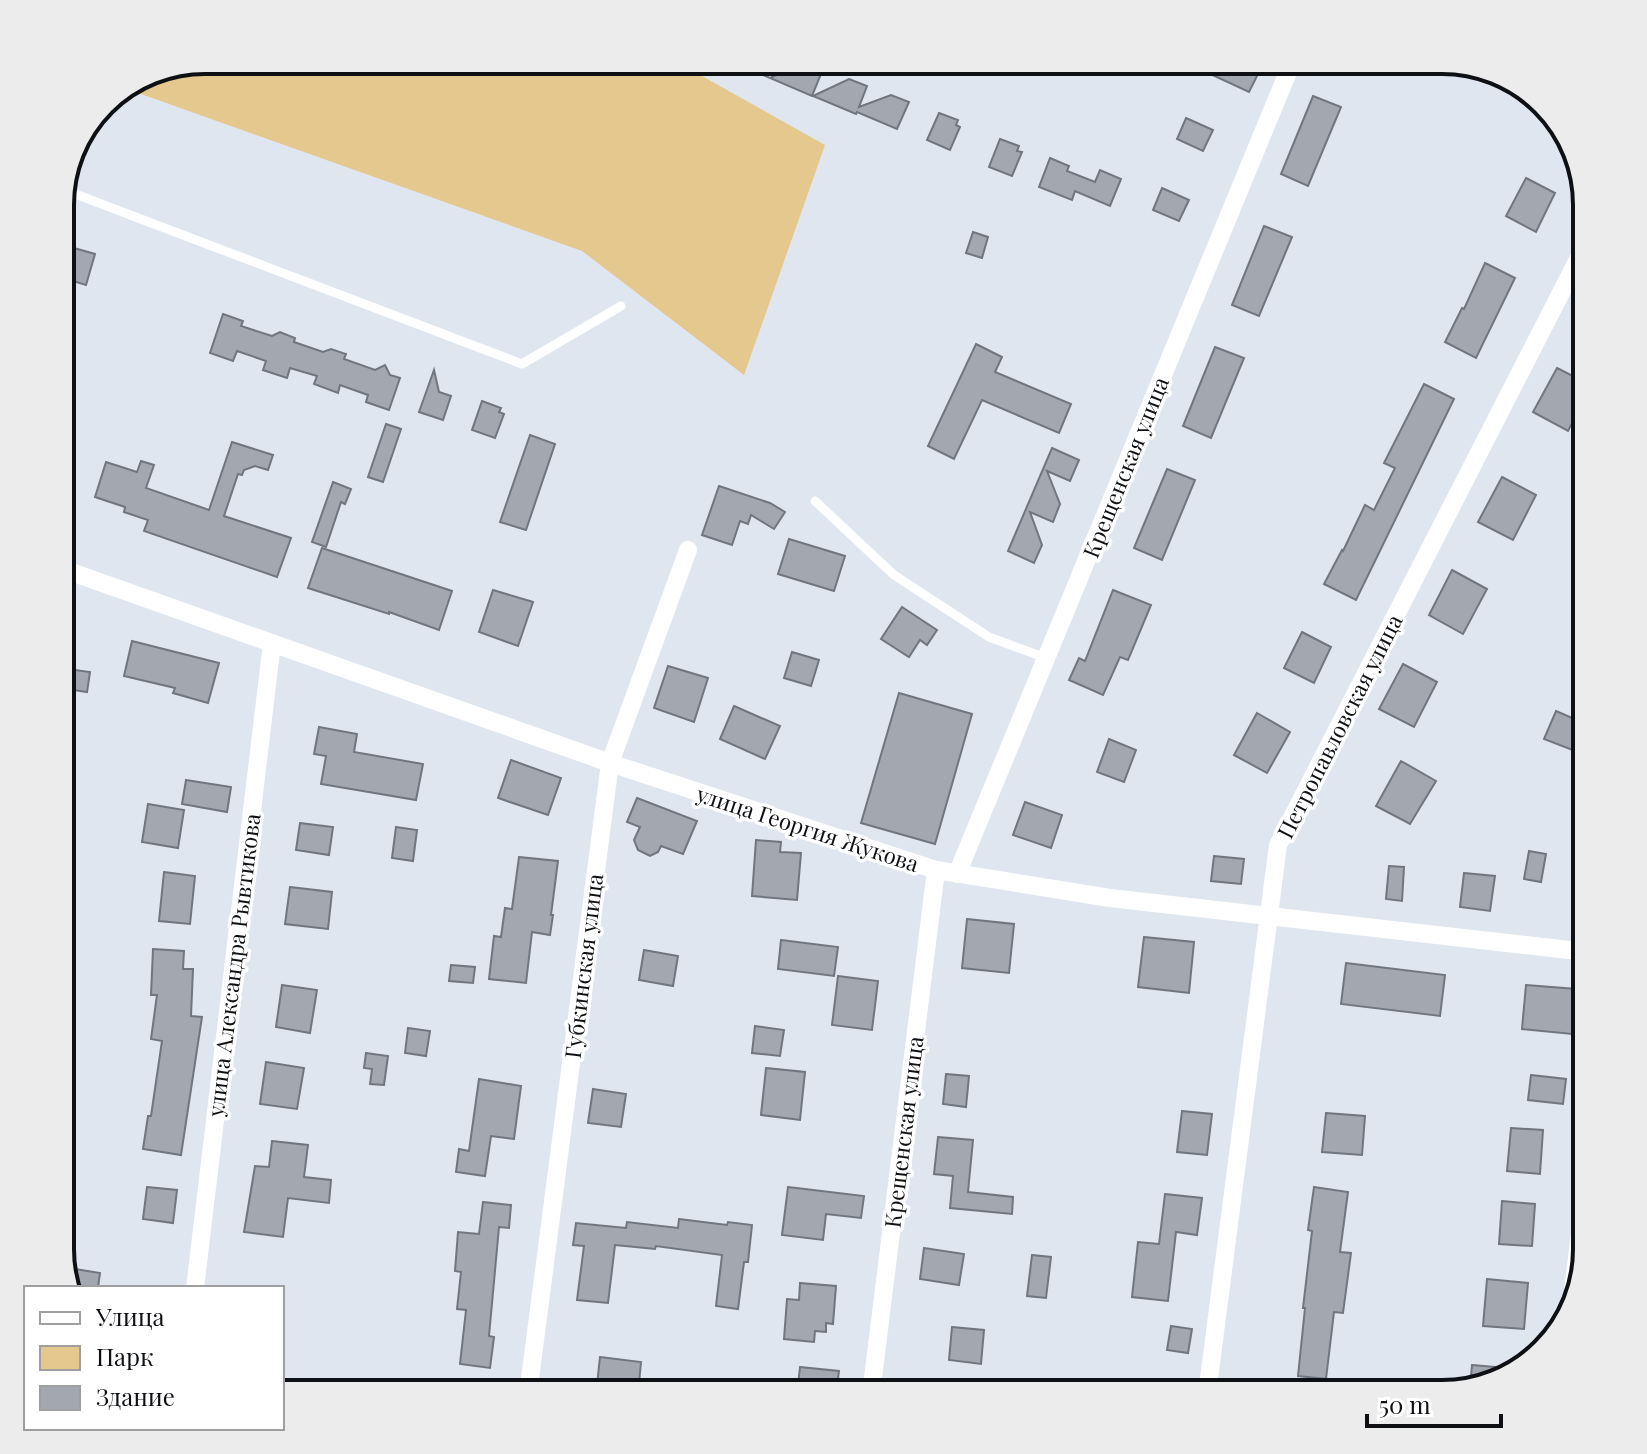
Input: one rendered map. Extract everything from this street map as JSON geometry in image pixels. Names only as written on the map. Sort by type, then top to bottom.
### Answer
[{"type":"street","name":"Крещенская улица","points":[[957,874],[1287,74]]},
{"type":"street","name":"Петропавловская улица","points":[[1209,1380],[1278,845],[1573,269]]},
{"type":"street","name":"Губкинская улица","points":[[530,1380],[610,763],[688,550]]},
{"type":"street","name":"улица Георгия Жукова","points":[[74,573],[610,763],[936,870],[1110,898],[1573,950]]},
{"type":"street","name":"улица Александра Рывтикова","points":[[195,1286],[272,643]]},
{"type":"street","name":"Крещенская улица","points":[[873,1380],[936,870]]},
{"type":"lane","points":[[74,194],[522,364],[621,306]]},
{"type":"lane","points":[[815,501],[894,575],[989,637],[1046,658]]},
{"type":"green space","points":[[205,74],[702,74],[825,145],[744,375],[582,251],[138,93],[179,77]]},
{"type":"building","points":[[778,74],[821,74],[812,96],[770,78]]},
{"type":"building","points":[[1210,74],[1258,74],[1249,92]]},
{"type":"building","points":[[849,79],[867,86],[859,107],[891,95],[909,102],[897,129],[813,96]]},
{"type":"building","points":[[1313,96],[1341,107],[1308,186],[1281,174]]},
{"type":"building","points":[[939,113],[958,120],[956,125],[960,127],[950,150],[927,140]]},
{"type":"building","points":[[1186,118],[1213,130],[1203,151],[1177,139]]},
{"type":"building","points":[[1000,139],[1019,146],[1017,151],[1022,152],[1012,176],[989,167]]},
{"type":"building","points":[[1050,158],[1069,166],[1067,171],[1095,182],[1100,170],[1121,179],[1110,206],[1075,191],[1072,200],[1039,187]]},
{"type":"building","points":[[1526,178],[1555,193],[1536,232],[1506,216]]},
{"type":"building","points":[[1162,188],[1189,200],[1179,221],[1153,210]]},
{"type":"building","points":[[1264,226],[1292,237],[1259,316],[1232,305]]},
{"type":"building","points":[[973,232],[988,237],[982,258],[966,253]]},
{"type":"building","points":[[74,248],[95,254],[86,285],[74,281]]},
{"type":"building","points":[[1485,263],[1515,278],[1476,358],[1445,342]]},
{"type":"building","points":[[223,314],[243,321],[241,326],[272,336],[280,332],[295,338],[294,342],[323,352],[331,349],[346,354],[344,359],[375,370],[385,365],[390,375],[400,378],[389,410],[366,402],[368,395],[340,385],[338,393],[314,384],[317,376],[290,368],[287,378],[263,370],[266,361],[237,351],[233,361],[210,353]]},
{"type":"building","points":[[976,344],[1002,357],[995,372],[1071,404],[1059,433],[982,400],[954,459],[928,446]]},
{"type":"building","points":[[1215,347],[1244,358],[1211,438],[1183,426]]},
{"type":"building","points":[[1557,368],[1573,376],[1573,421],[1568,431],[1533,412]]},
{"type":"building","points":[[434,370],[439,392],[451,396],[443,420],[419,412]]},
{"type":"building","points":[[1424,384],[1454,399],[1356,600],[1324,584],[1365,505],[1374,510],[1395,468],[1384,463]]},
{"type":"building","points":[[482,401],[501,408],[499,412],[504,414],[495,438],[472,430]]},
{"type":"building","points":[[386,424],[401,429],[383,482],[368,477]]},
{"type":"building","points":[[530,435],[555,444],[526,530],[500,522]]},
{"type":"building","points":[[232,442],[273,455],[268,470],[255,466],[244,470],[242,475],[238,474],[224,516],[291,538],[277,577],[144,531],[148,520],[124,512],[125,507],[95,497],[106,462],[137,472],[141,461],[154,465],[146,488],[209,510]]},
{"type":"building","points":[[1052,448],[1079,460],[1070,481],[1047,471],[1060,504],[1053,522],[1030,512],[1042,545],[1034,563],[1008,551]]},
{"type":"building","points":[[1167,469],[1195,480],[1162,560],[1134,548]]},
{"type":"building","points":[[1502,477],[1536,495],[1513,540],[1478,522]]},
{"type":"building","points":[[333,482],[351,489],[345,504],[341,502],[326,547],[312,542]]},
{"type":"building","points":[[719,486],[770,503],[785,512],[774,529],[751,515],[748,524],[740,521],[732,545],[702,535]]},
{"type":"building","points":[[789,539],[845,556],[834,591],[778,574]]},
{"type":"building","points":[[322,548],[452,591],[439,630],[308,588]]},
{"type":"building","points":[[1452,570],[1487,589],[1463,634],[1429,615]]},
{"type":"building","points":[[493,590],[533,602],[518,646],[479,632]]},
{"type":"building","points":[[1113,590],[1151,605],[1128,660],[1120,657],[1103,695],[1069,680],[1079,658],[1085,661]]},
{"type":"building","points":[[902,607],[937,630],[927,645],[920,640],[909,657],[881,639]]},
{"type":"building","points":[[1302,632],[1331,647],[1314,683],[1284,668]]},
{"type":"building","points":[[132,641],[219,663],[208,703],[173,693],[175,688],[124,676]]},
{"type":"building","points":[[792,652],[819,660],[811,686],[784,678]]},
{"type":"building","points":[[1403,664],[1437,682],[1414,727],[1379,709]]},
{"type":"building","points":[[668,666],[708,678],[694,722],[654,708]]},
{"type":"building","points":[[74,670],[90,672],[87,692],[74,690]]},
{"type":"building","points":[[899,693],[972,714],[935,844],[861,823]]},
{"type":"building","points":[[734,706],[780,726],[765,759],[720,739]]},
{"type":"building","points":[[1556,711],[1573,718],[1573,750],[1544,739]]},
{"type":"building","points":[[1257,713],[1290,732],[1267,773],[1234,755]]},
{"type":"building","points":[[319,727],[357,734],[354,752],[423,764],[416,800],[321,784],[326,756],[314,754]]},
{"type":"building","points":[[1109,739],[1136,750],[1124,782],[1097,772]]},
{"type":"building","points":[[511,760],[561,778],[548,815],[498,798]]},
{"type":"building","points":[[1401,761],[1436,781],[1410,824],[1376,806]]},
{"type":"building","points":[[186,780],[231,787],[227,812],[182,804]]},
{"type":"building","points":[[637,798],[697,821],[683,854],[661,846],[658,852],[650,856],[638,850],[634,840],[640,827],[627,822]]},
{"type":"building","points":[[1025,802],[1062,815],[1051,848],[1013,835]]},
{"type":"building","points":[[148,804],[184,810],[178,848],[142,842]]},
{"type":"building","points":[[300,823],[333,827],[329,855],[296,850]]},
{"type":"building","points":[[396,827],[417,830],[413,861],[392,858]]},
{"type":"building","points":[[756,840],[781,842],[780,852],[801,853],[797,900],[752,896]]},
{"type":"building","points":[[1529,851],[1546,854],[1541,882],[1524,879]]},
{"type":"building","points":[[1214,856],[1244,859],[1241,884],[1211,881]]},
{"type":"building","points":[[519,857],[558,861],[550,935],[532,932],[526,983],[489,979],[494,936],[501,937],[505,908],[512,909]]},
{"type":"building","points":[[1389,866],[1404,867],[1402,901],[1386,899]]},
{"type":"building","points":[[164,872],[195,876],[190,924],[159,921]]},
{"type":"building","points":[[1464,873],[1495,876],[1490,911],[1460,907]]},
{"type":"building","points":[[290,887],[332,892],[328,929],[285,924]]},
{"type":"building","points":[[967,919],[1014,924],[1009,973],[962,968]]},
{"type":"building","points":[[1144,937],[1194,942],[1189,993],[1138,987]]},
{"type":"building","points":[[781,940],[838,947],[834,976],[778,969]]},
{"type":"building","points":[[153,949],[184,951],[183,969],[193,969],[191,1016],[202,1017],[181,1155],[143,1149],[162,1041],[151,1039],[157,995],[151,995]]},
{"type":"building","points":[[644,950],[678,956],[673,986],[639,980]]},
{"type":"building","points":[[1346,963],[1445,975],[1440,1016],[1341,1004]]},
{"type":"building","points":[[451,965],[475,967],[473,983],[449,981]]},
{"type":"building","points":[[838,976],[878,981],[872,1030],[832,1025]]},
{"type":"building","points":[[282,985],[317,990],[310,1033],[276,1027]]},
{"type":"building","points":[[1526,985],[1573,989],[1572,1034],[1522,1029]]},
{"type":"building","points":[[755,1026],[784,1030],[780,1056],[752,1053]]},
{"type":"building","points":[[408,1028],[430,1031],[426,1056],[405,1053]]},
{"type":"building","points":[[366,1053],[388,1056],[384,1085],[370,1084],[372,1069],[364,1068]]},
{"type":"building","points":[[266,1062],[304,1068],[297,1109],[260,1104]]},
{"type":"building","points":[[766,1068],[805,1072],[800,1120],[761,1115]]},
{"type":"building","points":[[946,1074],[969,1076],[966,1107],[943,1104]]},
{"type":"building","points":[[1531,1075],[1566,1079],[1563,1104],[1528,1100]]},
{"type":"building","points":[[479,1079],[521,1086],[514,1139],[491,1136],[485,1176],[456,1172],[459,1149],[469,1151]]},
{"type":"building","points":[[593,1089],[626,1094],[621,1127],[588,1123]]},
{"type":"building","points":[[1182,1111],[1212,1114],[1207,1155],[1177,1152]]},
{"type":"building","points":[[1326,1113],[1365,1116],[1362,1155],[1322,1152]]},
{"type":"building","points":[[1511,1128],[1543,1130],[1540,1174],[1507,1171]]},
{"type":"building","points":[[938,1137],[973,1140],[968,1192],[1013,1197],[1012,1214],[950,1208],[953,1176],[934,1174]]},
{"type":"building","points":[[272,1141],[308,1145],[304,1177],[331,1180],[329,1203],[288,1198],[283,1237],[244,1232],[255,1166],[269,1167]]},
{"type":"building","points":[[147,1187],[177,1190],[173,1223],[143,1219]]},
{"type":"building","points":[[788,1187],[864,1196],[861,1218],[826,1214],[823,1240],[782,1235]]},
{"type":"building","points":[[1314,1187],[1348,1192],[1340,1252],[1351,1253],[1343,1313],[1334,1312],[1326,1379],[1298,1376]]},
{"type":"building","points":[[1165,1194],[1202,1198],[1197,1235],[1176,1232],[1168,1301],[1132,1297],[1138,1242],[1159,1244]]},
{"type":"building","points":[[1502,1201],[1535,1204],[1532,1246],[1499,1244]]},
{"type":"building","points":[[483,1202],[511,1205],[509,1228],[499,1227],[489,1336],[494,1337],[490,1368],[460,1364],[466,1310],[457,1309],[461,1272],[455,1271],[458,1232],[479,1234]]},
{"type":"building","points":[[679,1219],[752,1225],[738,1309],[716,1306],[722,1255],[656,1246],[655,1249],[615,1245],[608,1303],[577,1300],[584,1246],[573,1245],[576,1223],[626,1228],[627,1222],[678,1228]]},
{"type":"building","points":[[924,1248],[964,1254],[959,1285],[920,1279]]},
{"type":"building","points":[[1032,1255],[1051,1257],[1046,1298],[1027,1296]]},
{"type":"building","points":[[76,1269],[100,1273],[98,1286],[80,1286]]},
{"type":"building","points":[[1487,1279],[1528,1283],[1524,1329],[1483,1326]]},
{"type":"building","points":[[800,1283],[836,1286],[833,1324],[826,1323],[826,1332],[815,1331],[814,1342],[784,1339],[787,1299],[799,1300]]},
{"type":"building","points":[[1171,1326],[1192,1329],[1188,1353],[1167,1350]]},
{"type":"building","points":[[952,1327],[984,1330],[981,1364],[949,1360]]},
{"type":"building","points":[[600,1357],[641,1362],[639,1380],[598,1380]]},
{"type":"building","points":[[1472,1365],[1497,1367],[1492,1370],[1471,1376]]},
{"type":"building","points":[[800,1367],[839,1371],[838,1380],[799,1380]]}]
